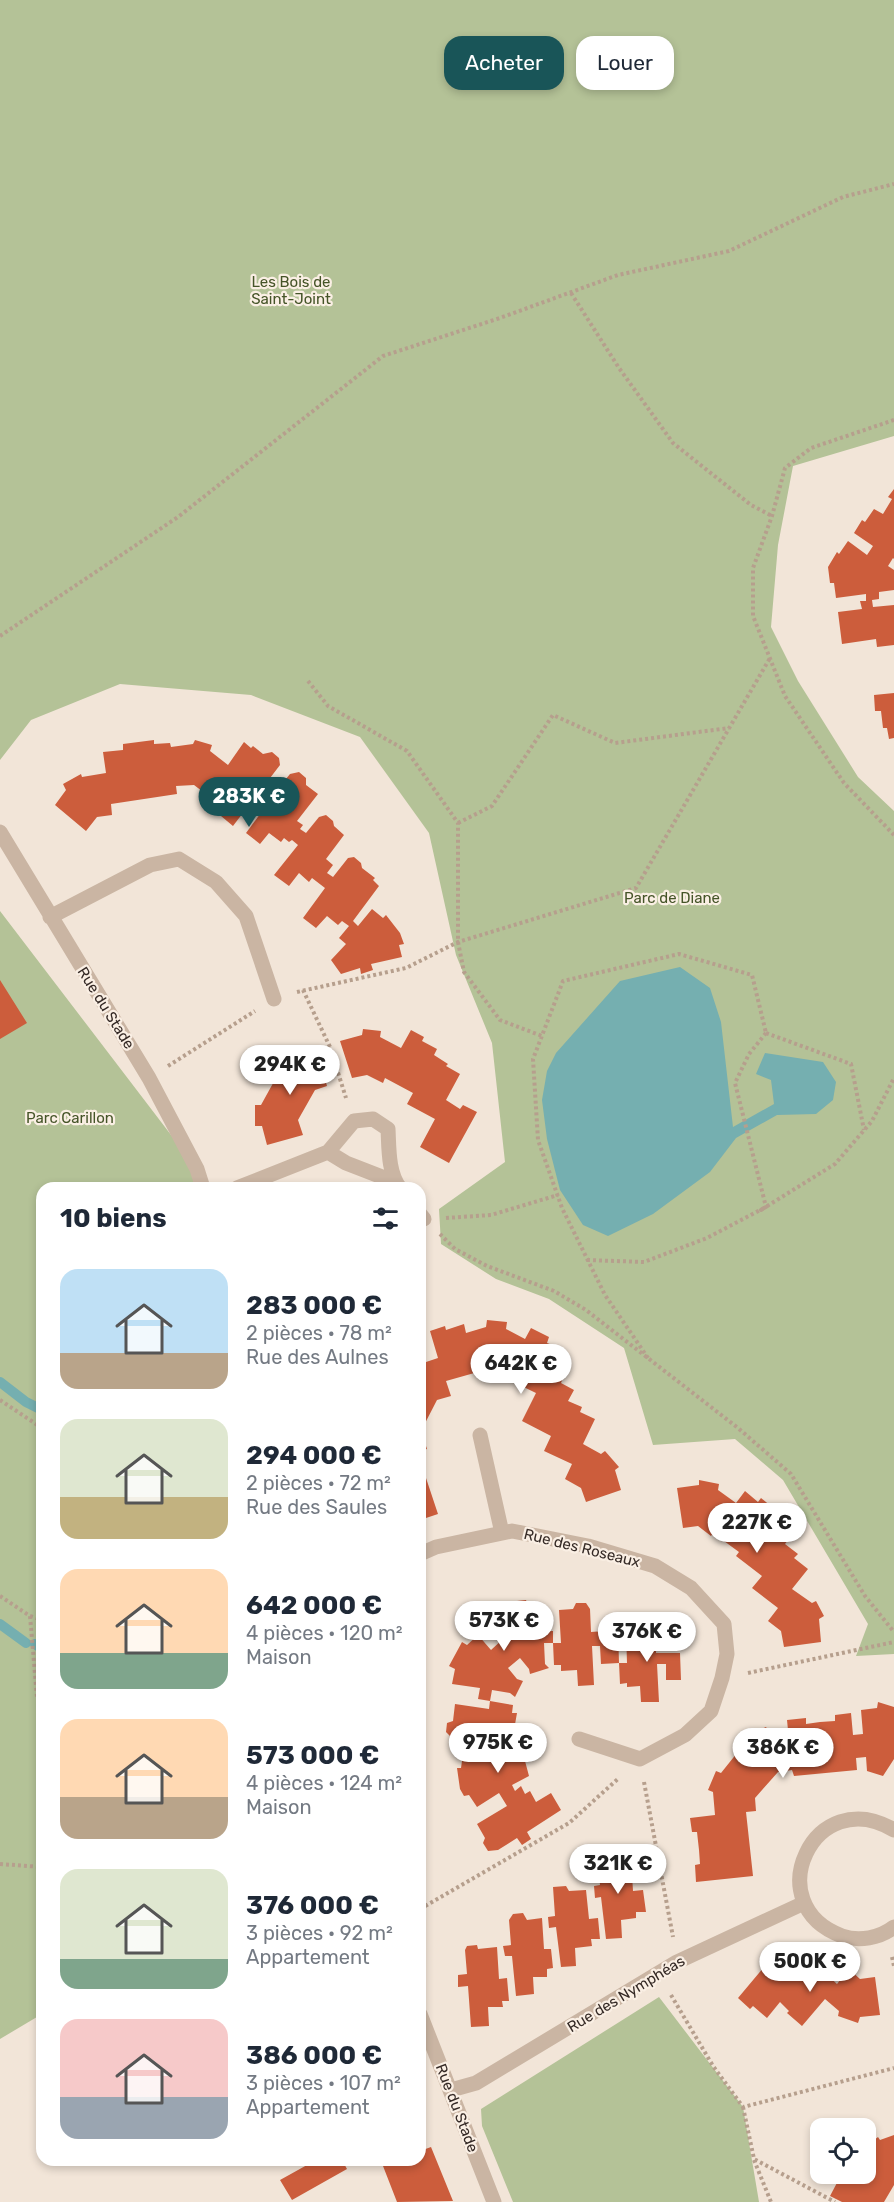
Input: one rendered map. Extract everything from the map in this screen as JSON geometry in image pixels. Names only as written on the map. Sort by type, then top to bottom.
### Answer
[{"type":"street","name":"Rue du Stade","points":[[0,832],[149,1078],[197,1169],[201,1182]]},
{"type":"street","points":[[50,917],[150,865],[178,859],[216,882],[246,916],[274,999]]},
{"type":"street","points":[[252,1182],[328,1152],[354,1121],[374,1119],[388,1129],[389,1155],[396,1182]]},
{"type":"street","points":[[328,1152],[346,1163],[390,1182]]},
{"type":"street","name":"Rue des Roseaux","points":[[480,1435],[502,1533]]},
{"type":"street","name":"Rue des Roseaux","points":[[426,1551],[436,1547],[512,1531],[588,1546],[655,1566],[691,1588],[724,1624],[727,1654],[722,1678],[711,1711],[684,1735],[639,1759]]},
{"type":"street","points":[[579,1739],[639,1759]]},
{"type":"street","points":[[894,1830],[881,1822],[861,1818],[841,1821],[823,1830],[810,1845],[801,1863],[799,1884],[804,1903],[814,1919],[829,1931],[848,1938],[867,1939],[886,1933],[894,1927]]},
{"type":"street","name":"Rue des Nymphéas","points":[[451,2090],[476,2083],[677,1962],[804,1903]]},
{"type":"street","name":"Rue du Stade","points":[[426,2029],[494,2202]]},
{"type":"path","points":[[0,636],[178,517],[383,356],[501,318],[618,275],[729,251],[843,197],[894,184]]},
{"type":"path","points":[[571,293],[619,368],[673,443],[751,505],[772,516]]},
{"type":"path","points":[[894,420],[811,448],[785,468],[772,516],[753,568],[753,616],[785,696],[844,783],[894,836]]},
{"type":"path","points":[[149,1078],[274,999],[303,990],[406,968],[458,942],[636,888],[770,658]]},
{"type":"path","points":[[308,681],[328,706],[407,751],[458,823],[458,942],[464,972],[500,1020],[542,1036]]},
{"type":"path","points":[[458,823],[492,806],[554,715],[615,743],[730,728]]},
{"type":"path","points":[[648,1358],[605,1295],[558,1195],[538,1140],[533,1059],[563,981],[679,954],[752,975],[766,1033]]},
{"type":"path","points":[[303,990],[330,1047],[354,1121]]},
{"type":"path","points":[[765,1208],[735,1083],[748,1054],[766,1033]]},
{"type":"path","points":[[766,1033],[851,1064],[864,1130]]},
{"type":"path","points":[[587,1260],[644,1262],[707,1238],[765,1208],[835,1164],[872,1121],[894,1078]]},
{"type":"path","points":[[426,1216],[490,1215],[558,1195]]},
{"type":"path","points":[[426,1220],[455,1249],[487,1266],[554,1291],[586,1310],[738,1428],[791,1474],[865,1596],[894,1632]]},
{"type":"path","points":[[0,1400],[36,1424]]},
{"type":"path","points":[[0,1596],[36,1618]]},
{"type":"path","points":[[30,1616],[36,1685]]},
{"type":"path","points":[[722,1678],[894,1642]]},
{"type":"path","points":[[426,1906],[569,1823],[639,1759]]},
{"type":"path","points":[[639,1759],[677,1962]]},
{"type":"path","points":[[0,1864],[36,1867]]},
{"type":"path","points":[[658,1974],[713,2066],[743,2108],[754,2159],[771,2202]]},
{"type":"path","points":[[743,2108],[894,2068]]},
{"type":"path","points":[[754,2159],[835,2202]]},
{"type":"green space","points":[[0,0],[894,0],[894,436],[793,466],[778,545],[771,627],[798,681],[858,777],[894,811],[894,1654],[856,1656],[868,1624],[783,1480],[735,1439],[653,1445],[624,1348],[549,1299],[496,1279],[441,1244],[439,1209],[505,1162],[492,1043],[456,955],[429,833],[360,737],[251,695],[120,684],[31,720],[0,760]]},
{"type":"green space","name":"Parc Carillon","points":[[0,911],[197,1169],[201,1182],[36,1182],[36,2018],[0,2039]]},
{"type":"green space","points":[[659,1997],[743,2107],[759,2202],[513,2202],[482,2126],[481,2109]]},
{"type":"water","points":[[680,967],[710,988],[721,1022],[733,1127],[774,1104],[771,1080],[756,1074],[765,1053],[823,1062],[836,1082],[833,1100],[816,1114],[777,1115],[736,1138],[710,1172],[653,1214],[608,1236],[583,1225],[560,1190],[547,1139],[542,1100],[547,1071],[556,1053],[620,981]]},
{"type":"building","points":[[894,489],[894,559],[888,566],[894,570],[894,590],[879,592],[879,599],[872,600],[873,607],[894,605],[894,645],[877,647],[876,639],[842,644],[838,612],[862,609],[860,601],[866,601],[866,594],[836,598],[834,583],[830,583],[828,567],[837,552],[839,554],[848,541],[867,555],[873,546],[854,533],[862,520],[865,522],[874,509],[883,514],[892,499],[888,497]]},
{"type":"building","points":[[894,693],[894,738],[889,739],[887,728],[883,728],[881,711],[875,711],[874,695]]},
{"type":"building","points":[[154,740],[154,744],[170,743],[171,747],[193,744],[195,740],[212,745],[210,751],[228,765],[244,742],[263,754],[272,752],[279,758],[280,765],[267,782],[277,790],[290,774],[299,772],[306,778],[306,785],[318,794],[297,821],[303,825],[300,829],[306,833],[319,817],[326,815],[333,821],[334,826],[344,835],[326,859],[333,865],[327,873],[333,877],[348,858],[354,857],[361,863],[362,868],[375,878],[373,880],[379,886],[353,921],[358,926],[372,909],[383,918],[386,915],[400,933],[404,944],[399,945],[402,957],[371,964],[373,970],[361,974],[360,968],[341,974],[331,960],[346,944],[339,938],[349,926],[342,921],[338,925],[327,916],[316,928],[303,918],[325,888],[312,878],[309,882],[299,873],[289,886],[274,875],[298,845],[284,838],[281,842],[269,833],[260,844],[246,833],[269,802],[258,793],[233,826],[221,816],[232,802],[220,791],[223,788],[215,782],[206,794],[194,785],[176,786],[177,794],[111,804],[112,815],[97,817],[86,831],[55,805],[66,790],[63,784],[81,774],[82,777],[106,773],[103,752],[123,750],[123,744]]},
{"type":"building","points":[[0,980],[27,1023],[0,1039]]},
{"type":"building","points":[[363,1029],[381,1031],[380,1037],[401,1048],[411,1030],[424,1037],[422,1041],[437,1049],[434,1055],[448,1064],[446,1066],[460,1074],[446,1100],[460,1109],[463,1105],[477,1112],[449,1163],[420,1147],[435,1119],[407,1104],[413,1093],[385,1078],[383,1083],[367,1075],[352,1078],[340,1041],[362,1035]]},
{"type":"building","points":[[316,1049],[327,1086],[315,1090],[298,1120],[303,1135],[267,1145],[262,1126],[255,1126],[255,1105],[261,1105],[282,1067],[278,1061],[295,1050],[298,1055]]},
{"type":"building","points":[[487,1320],[507,1322],[506,1329],[525,1339],[531,1328],[549,1337],[547,1343],[558,1347],[546,1371],[563,1378],[561,1383],[574,1390],[568,1401],[582,1407],[580,1412],[595,1419],[583,1444],[601,1454],[605,1451],[619,1467],[615,1470],[621,1490],[586,1502],[581,1488],[565,1479],[572,1464],[544,1451],[551,1436],[522,1421],[536,1393],[505,1378],[507,1375],[492,1368],[446,1381],[451,1396],[437,1400],[426,1421],[426,1362],[438,1358],[430,1331],[445,1326],[446,1330],[464,1324],[466,1333],[486,1327]]},
{"type":"building","points":[[426,1478],[438,1514],[426,1518]]},
{"type":"building","points":[[699,1480],[719,1484],[718,1490],[736,1503],[745,1491],[758,1502],[761,1498],[772,1507],[769,1512],[792,1535],[785,1544],[798,1554],[794,1558],[808,1569],[792,1589],[812,1603],[816,1601],[824,1616],[819,1619],[821,1642],[784,1647],[781,1631],[768,1621],[778,1608],[752,1588],[762,1576],[736,1556],[739,1552],[713,1533],[711,1536],[698,1526],[683,1528],[677,1488],[699,1485]]},
{"type":"building","points":[[526,1600],[528,1605],[542,1605],[544,1631],[553,1631],[553,1643],[544,1643],[545,1664],[549,1668],[530,1674],[529,1669],[520,1658],[508,1668],[517,1679],[523,1681],[515,1697],[510,1693],[492,1690],[490,1701],[478,1699],[480,1688],[452,1684],[455,1669],[449,1666],[462,1642],[467,1645],[478,1635],[491,1650],[503,1639],[491,1624],[499,1616],[498,1612],[505,1606]]},
{"type":"building","points":[[576,1603],[586,1603],[590,1609],[591,1632],[618,1630],[619,1663],[601,1664],[600,1646],[592,1646],[594,1685],[578,1686],[577,1670],[561,1671],[561,1665],[554,1665],[553,1643],[561,1643],[559,1610],[573,1609]]},
{"type":"building","points":[[643,1624],[653,1624],[656,1630],[656,1653],[680,1653],[681,1680],[666,1680],[666,1664],[657,1664],[659,1702],[641,1702],[640,1686],[627,1687],[627,1683],[620,1684],[619,1663],[627,1663],[626,1630],[640,1630]]},
{"type":"building","points":[[490,1701],[513,1705],[512,1713],[517,1713],[514,1730],[530,1732],[528,1748],[488,1742],[487,1749],[474,1747],[476,1740],[450,1736],[446,1732],[447,1723],[453,1721],[455,1704],[489,1709]]},
{"type":"building","points":[[878,1702],[894,1707],[894,1759],[883,1776],[867,1771],[866,1757],[856,1758],[857,1770],[794,1776],[792,1770],[778,1772],[755,1798],[756,1811],[746,1812],[753,1876],[696,1882],[695,1865],[700,1864],[699,1850],[697,1832],[692,1832],[690,1818],[715,1815],[713,1792],[708,1790],[716,1771],[721,1773],[749,1738],[747,1735],[766,1727],[769,1732],[788,1730],[787,1720],[806,1718],[806,1724],[835,1721],[835,1715],[851,1713],[853,1735],[863,1734],[861,1710],[877,1708]]},
{"type":"building","points":[[487,1749],[509,1752],[507,1759],[525,1761],[529,1776],[512,1785],[515,1791],[521,1786],[525,1794],[530,1791],[536,1802],[551,1793],[561,1810],[527,1832],[531,1839],[522,1845],[517,1838],[498,1850],[488,1851],[483,1843],[485,1838],[477,1824],[507,1806],[499,1793],[477,1807],[469,1795],[464,1796],[460,1789],[457,1768],[461,1768],[463,1754],[485,1757]]},
{"type":"building","points":[[611,1857],[612,1861],[631,1859],[633,1891],[643,1890],[646,1912],[636,1912],[636,1918],[621,1920],[622,1938],[606,1939],[601,1897],[595,1898],[594,1886],[600,1885],[597,1859]]},
{"type":"building","points":[[566,1886],[569,1891],[586,1890],[589,1919],[598,1918],[600,1939],[591,1939],[592,1946],[575,1948],[576,1966],[561,1967],[556,1927],[549,1928],[548,1917],[555,1916],[553,1887]]},
{"type":"building","points":[[523,1913],[527,1920],[542,1918],[544,1949],[551,1949],[553,1968],[547,1969],[547,1977],[533,1977],[534,1994],[516,1996],[512,1956],[505,1956],[503,1946],[511,1945],[509,1920],[513,1914]]},
{"type":"building","points":[[477,1945],[478,1949],[497,1947],[499,1979],[507,1978],[509,2001],[502,2001],[503,2007],[488,2007],[489,2026],[471,2027],[468,1986],[458,1987],[458,1975],[467,1974],[465,1950],[467,1946]]},
{"type":"building","points":[[775,1954],[800,1977],[813,1962],[837,1984],[849,1969],[860,1979],[875,1977],[880,2015],[860,2017],[858,2023],[838,2016],[839,2011],[825,1999],[802,2026],[787,2013],[789,2011],[780,2002],[767,2018],[753,2006],[750,2009],[738,1998]]},
{"type":"building","points":[[894,2135],[894,2185],[884,2202],[842,2202],[830,2196],[836,2184],[876,2184],[876,2138],[878,2137],[880,2140]]},
{"type":"building","points":[[431,2147],[453,2201],[397,2202],[383,2166],[426,2166],[426,2149]]},
{"type":"building","points":[[305,2166],[345,2166],[347,2169],[292,2200],[280,2180]]},
{"type":"waterway","points":[[0,1382],[36,1407]]},
{"type":"waterway","points":[[0,1624],[26,1643]]},
{"type":"park label","name":"Les Bois de Saint-Joint","points":[[291,290]]},
{"type":"park label","name":"Parc de Diane","points":[[672,898]]}]
